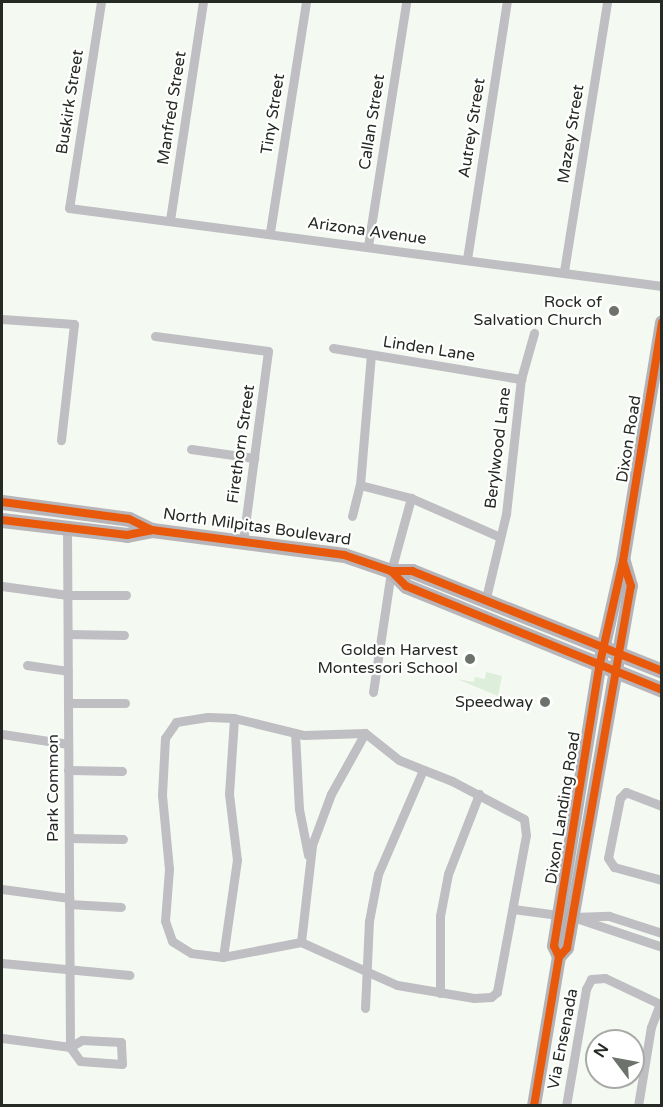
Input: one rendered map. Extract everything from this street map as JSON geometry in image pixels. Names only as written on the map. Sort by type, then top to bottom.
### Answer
[{"type":"main road","name":"Dixon Road","points":[[600,663],[623,561],[657,378],[662,322]]},
{"type":"main road","points":[[2,502],[137,522],[152,530]]},
{"type":"main road","points":[[2,510],[42,515],[67,528]]},
{"type":"main road","points":[[2,520],[127,535],[152,530]]},
{"type":"main road","points":[[67,528],[76,520],[130,526],[137,522]]},
{"type":"main road","name":"North Milpitas Boulevard","points":[[152,530],[344,555],[391,571],[412,572],[662,671]]},
{"type":"main road","name":"Dixon Road","points":[[618,653],[631,586],[623,561]]},
{"type":"main road","name":"North Milpitas Boulevard","points":[[391,571],[406,586],[662,690]]},
{"type":"main road","name":"Dixon Landing Road","points":[[566,915],[618,653]]},
{"type":"main road","name":"Dixon Landing Road","points":[[534,1106],[558,957],[567,948],[566,915],[600,663]]},
{"type":"street","name":"Buskirk Street","points":[[69,208],[101,2]]},
{"type":"street","name":"Manfred Street","points":[[170,220],[203,2]]},
{"type":"street","name":"Tiny Street","points":[[270,232],[306,2]]},
{"type":"street","name":"Callan Street","points":[[368,246],[406,2]]},
{"type":"street","name":"Autrey Street","points":[[467,259],[507,2]]},
{"type":"street","name":"Mazey Street","points":[[564,271],[607,2]]},
{"type":"street","name":"Arizona Avenue","points":[[69,208],[270,232],[662,286]]},
{"type":"street","points":[[2,319],[74,324],[61,440]]},
{"type":"street","name":"Berylwood Lane","points":[[485,602],[498,536],[506,514],[521,379],[534,333]]},
{"type":"street","name":"Firethorn Street","points":[[155,336],[268,351],[243,541]]},
{"type":"street","name":"Linden Lane","points":[[333,348],[521,379]]},
{"type":"street","points":[[352,516],[360,485],[371,355]]},
{"type":"street","points":[[191,449],[254,458]]},
{"type":"street","points":[[360,485],[411,498],[498,536]]},
{"type":"street","points":[[373,692],[391,571],[411,498]]},
{"type":"street","name":"Park Common","points":[[67,528],[70,1047]]},
{"type":"street","points":[[2,586],[67,595],[126,595]]},
{"type":"street","points":[[68,633],[124,634]]},
{"type":"street","points":[[27,665],[68,671]]},
{"type":"street","points":[[68,703],[125,703]]},
{"type":"street","points":[[223,957],[237,860],[229,794],[234,718]]},
{"type":"street","points":[[234,718],[295,734],[365,733],[399,760],[516,813],[526,825],[497,992],[474,998],[398,985],[301,942],[223,957],[184,950],[165,930],[170,869],[162,795],[165,738],[172,725],[185,719],[234,718]]},
{"type":"street","points":[[301,942],[309,860],[331,794],[365,733]]},
{"type":"street","points":[[2,734],[68,744]]},
{"type":"street","points":[[295,734],[299,809],[309,860]]},
{"type":"street","points":[[68,770],[122,771]]},
{"type":"street","points":[[365,1008],[369,921],[378,874],[423,770]]},
{"type":"street","points":[[662,806],[626,792],[616,806],[608,858],[614,867],[662,880]]},
{"type":"street","points":[[440,993],[440,916],[448,874],[478,794]]},
{"type":"street","points":[[69,838],[123,839]]},
{"type":"street","points":[[2,890],[121,907]]},
{"type":"street","points":[[513,909],[566,915],[591,913],[636,922],[662,933]]},
{"type":"street","points":[[566,915],[587,924],[662,947]]},
{"type":"street","points":[[2,963],[69,972],[129,975]]},
{"type":"street","name":"Via Ensenada","points":[[566,1106],[586,989],[591,979],[605,978],[661,1004]]},
{"type":"street","points":[[638,1106],[651,1027],[661,1004]]},
{"type":"street","points":[[2,1038],[70,1047],[82,1040],[121,1042],[122,1064],[80,1061],[70,1047]]},
{"type":"green space","points":[[486,672],[502,676],[498,696],[457,679],[474,682],[475,677],[485,679]]},
{"type":"cycle path","points":[[534,1106],[559,957],[554,946],[600,663],[623,561],[662,322]]},
{"type":"cycle path","points":[[2,502],[129,519],[152,530]]},
{"type":"cycle path","points":[[2,520],[127,535],[152,530],[344,555],[391,571],[412,571],[662,671]]},
{"type":"cycle path","points":[[559,957],[567,948],[631,586],[623,561]]},
{"type":"cycle path","points":[[391,571],[406,586],[662,690]]},
{"type":"place","name":"Rock of Salvation Church","points":[[614,311]]},
{"type":"place","name":"Golden Harvest Montessori School","points":[[470,659]]},
{"type":"place","name":"Speedway","points":[[545,702]]}]
